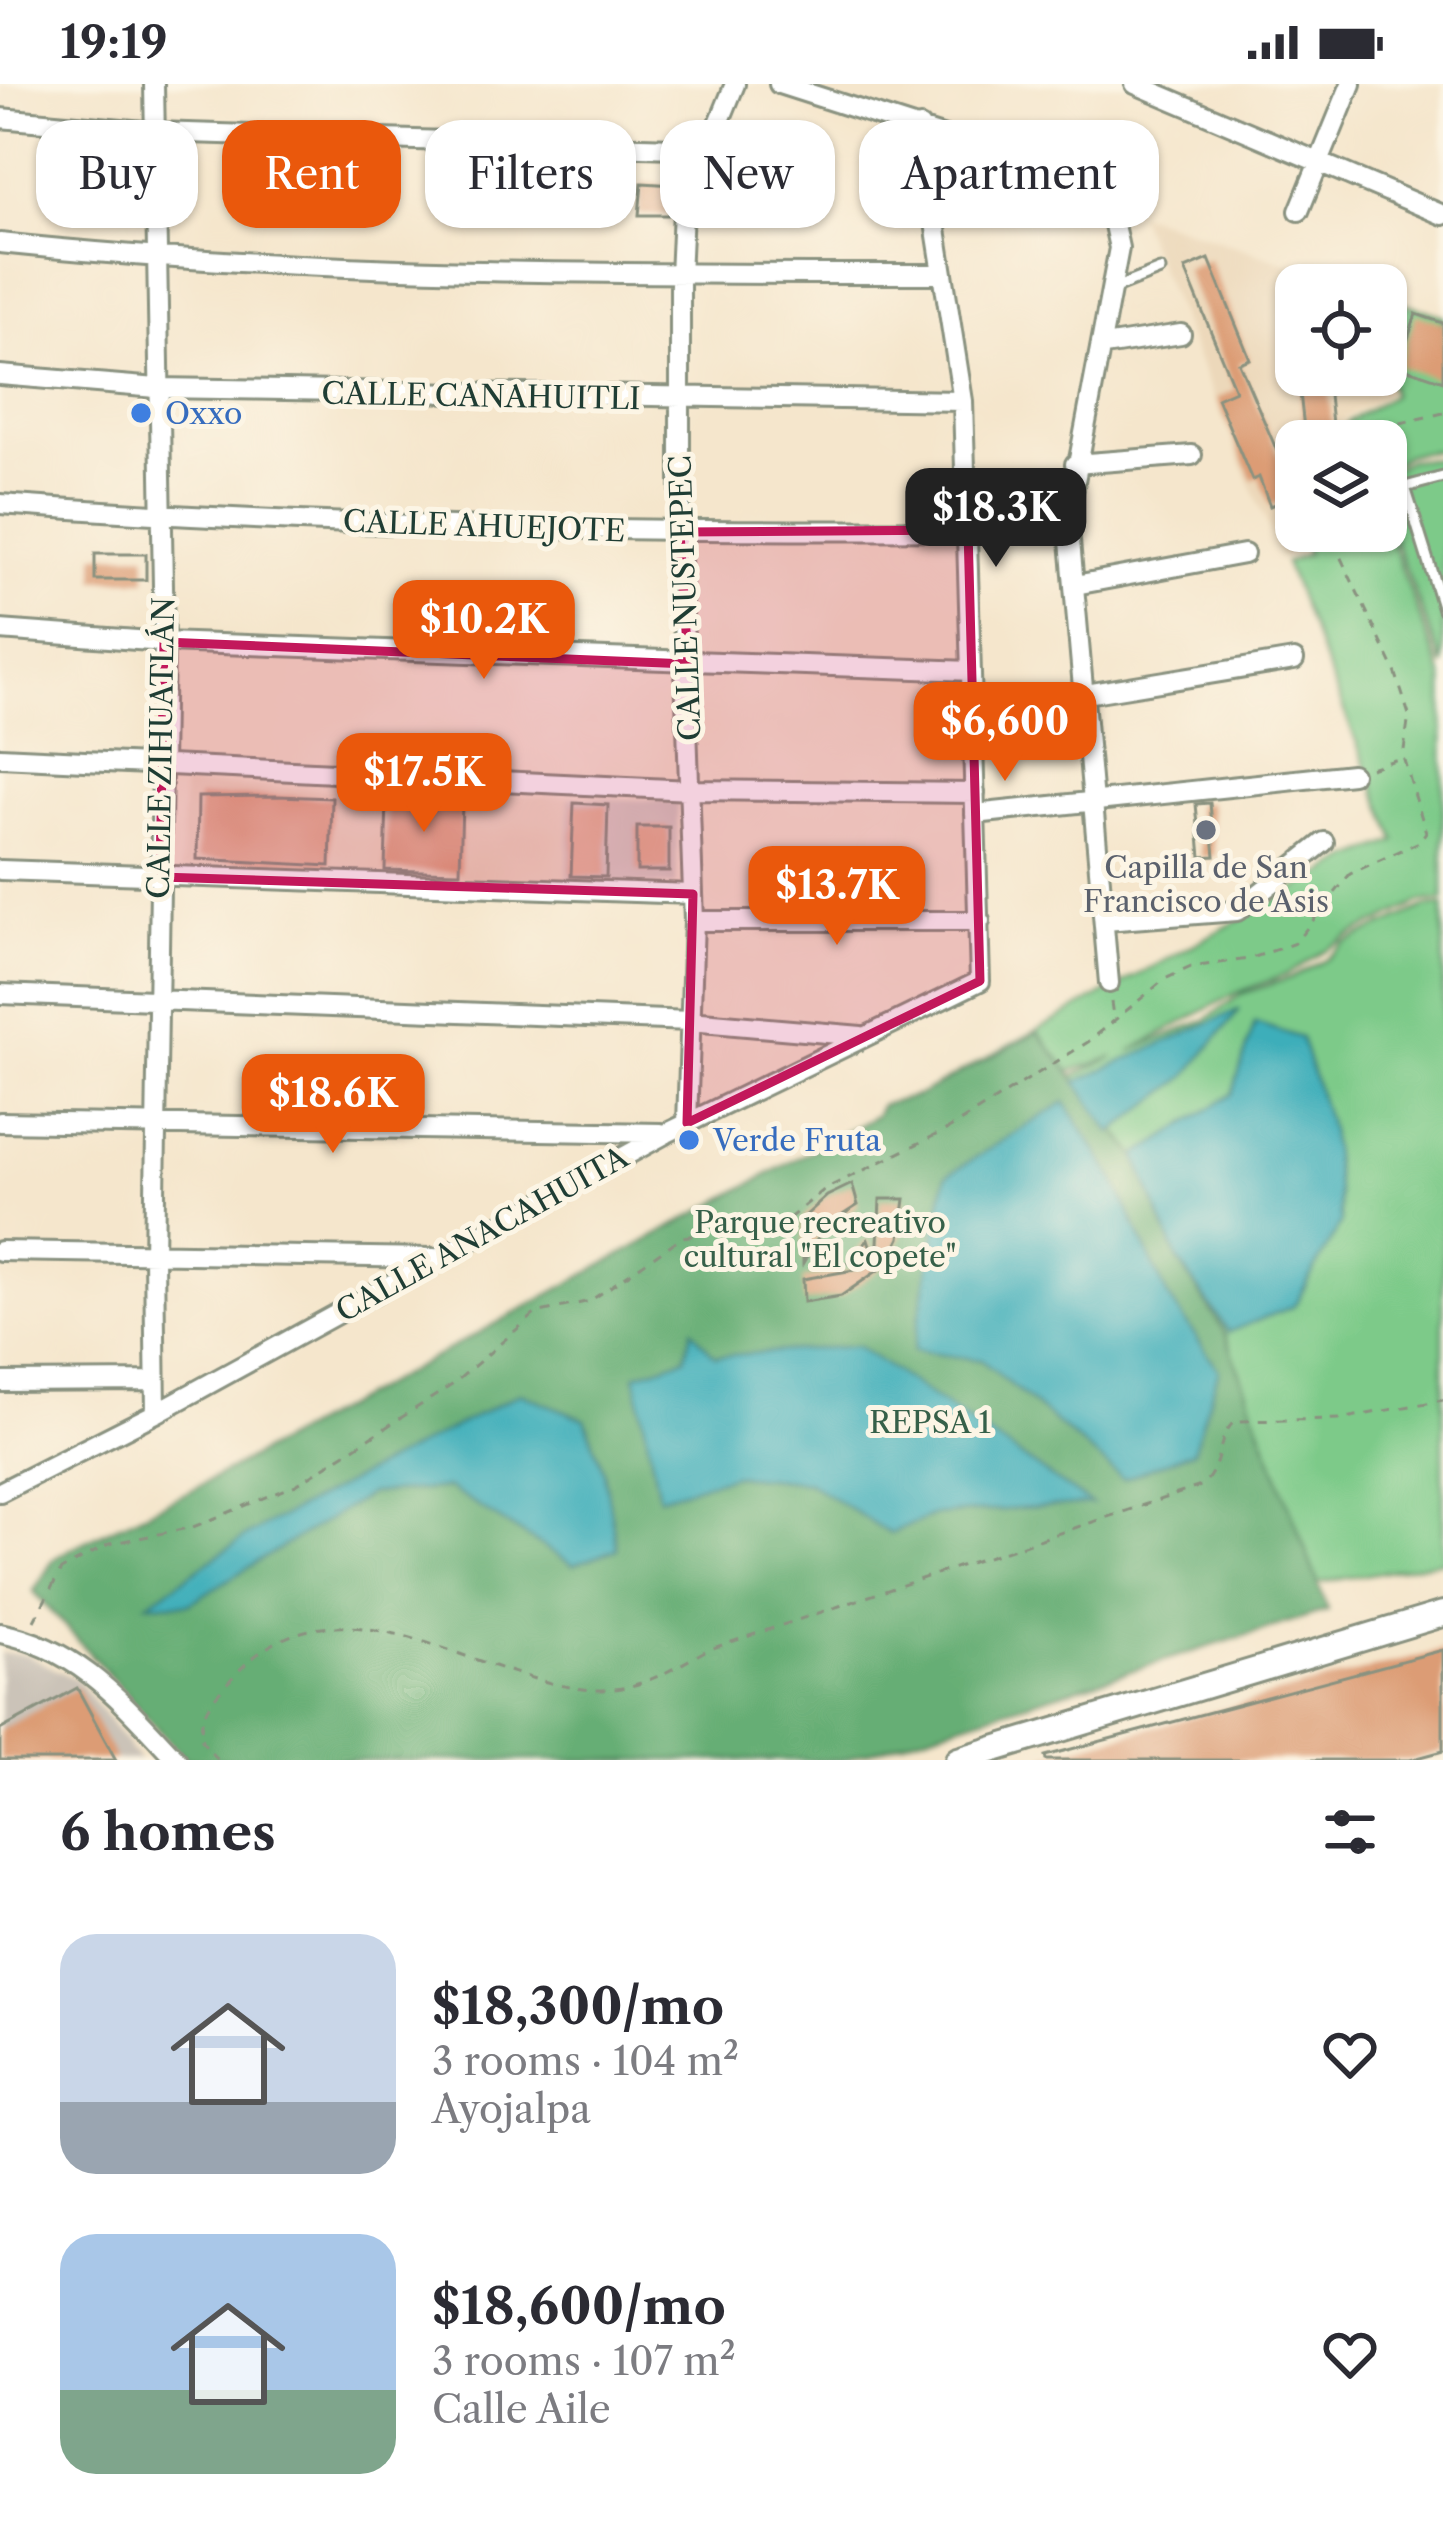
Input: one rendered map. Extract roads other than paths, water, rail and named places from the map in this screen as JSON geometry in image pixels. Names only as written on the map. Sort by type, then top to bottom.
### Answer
[{"type":"main road","points":[[958,1760],[1443,1614]]},
{"type":"street","name":"CALLE ZIHUATLÁN","points":[[154,84],[154,120]]},
{"type":"street","name":"CALLE NUSTEPEC","points":[[719,120],[735,84]]},
{"type":"street","points":[[779,84],[897,120]]},
{"type":"street","points":[[1135,84],[1443,215]]},
{"type":"street","points":[[1299,211],[1351,84]]},
{"type":"street","points":[[0,118],[36,121]]},
{"type":"street","points":[[198,133],[660,148]]},
{"type":"street","name":"CALLE ZIHUATLÁN","points":[[154,228],[164,642],[154,1256],[156,1413]]},
{"type":"street","name":"CALLE NUSTEPEC","points":[[682,228],[680,532],[694,921],[687,1123]]},
{"type":"street","points":[[694,921],[980,921],[963,401],[935,228]]},
{"type":"street","points":[[1109,983],[1068,518],[1115,288],[1119,248],[1115,228]]},
{"type":"street","points":[[0,243],[154,260],[680,276],[942,274]]},
{"type":"street","points":[[1104,346],[1180,334]]},
{"type":"street","name":"CALLE CANAHUITLI","points":[[0,375],[157,388],[678,401],[963,401]]},
{"type":"street","points":[[1076,464],[1192,454]]},
{"type":"street","name":"CALLE AHUEJOTE","points":[[0,503],[159,516],[680,532],[968,530]]},
{"type":"street","points":[[1076,585],[1244,554]]},
{"type":"street","points":[[0,630],[164,642],[971,671]]},
{"type":"street","points":[[1086,694],[1294,660]]},
{"type":"street","points":[[0,757],[161,769],[1096,805],[1352,774]]},
{"type":"street","points":[[1106,921],[1237,911],[1324,842]]},
{"type":"street","points":[[0,870],[693,894]]},
{"type":"street","name":"CALLE ANACAHUITA","points":[[0,1492],[156,1413],[687,1123],[969,989],[980,981],[983,968],[980,921]]},
{"type":"street","points":[[0,994],[690,1021],[866,1036]]},
{"type":"street","points":[[0,1122],[668,1133]]},
{"type":"street","points":[[0,1250],[439,1258]]},
{"type":"street","points":[[0,1382],[154,1381]]},
{"type":"street","points":[[0,1633],[29,1638],[98,1677],[177,1760]]},
{"type":"lane","points":[[1115,288],[1160,270]]},
{"type":"lane","points":[[1443,477],[1405,487],[1443,609]]},
{"type":"water","points":[[1240,1009],[1187,1076],[1112,1133],[1076,1082]]},
{"type":"water","points":[[1255,1023],[1301,1038],[1330,1129],[1341,1223],[1294,1306],[1229,1332],[1178,1260],[1136,1156],[1232,1094]]},
{"type":"water","points":[[1065,1102],[1114,1179],[1167,1295],[1219,1370],[1193,1451],[1123,1479],[981,1360],[913,1351],[946,1176]]},
{"type":"water","points":[[692,1330],[715,1356],[857,1346],[1091,1504],[934,1515],[890,1534],[808,1482],[734,1475],[659,1497],[635,1375],[685,1358]]},
{"type":"water","points":[[520,1393],[585,1419],[604,1472],[617,1549],[573,1565],[448,1488],[370,1494],[188,1604],[148,1603],[251,1533]]},
{"type":"place","name":"Oxxo","points":[[141,413]]},
{"type":"place","name":"Capilla de San Francisco de Asis","points":[[1206,830]]},
{"type":"place","name":"Verde Fruta","points":[[689,1140]]},
{"type":"park label","name":"Parque recreativo cultural \"El copete\"","points":[[820,1239]]},
{"type":"park label","name":"REPSA 1","points":[[930,1422]]}]
